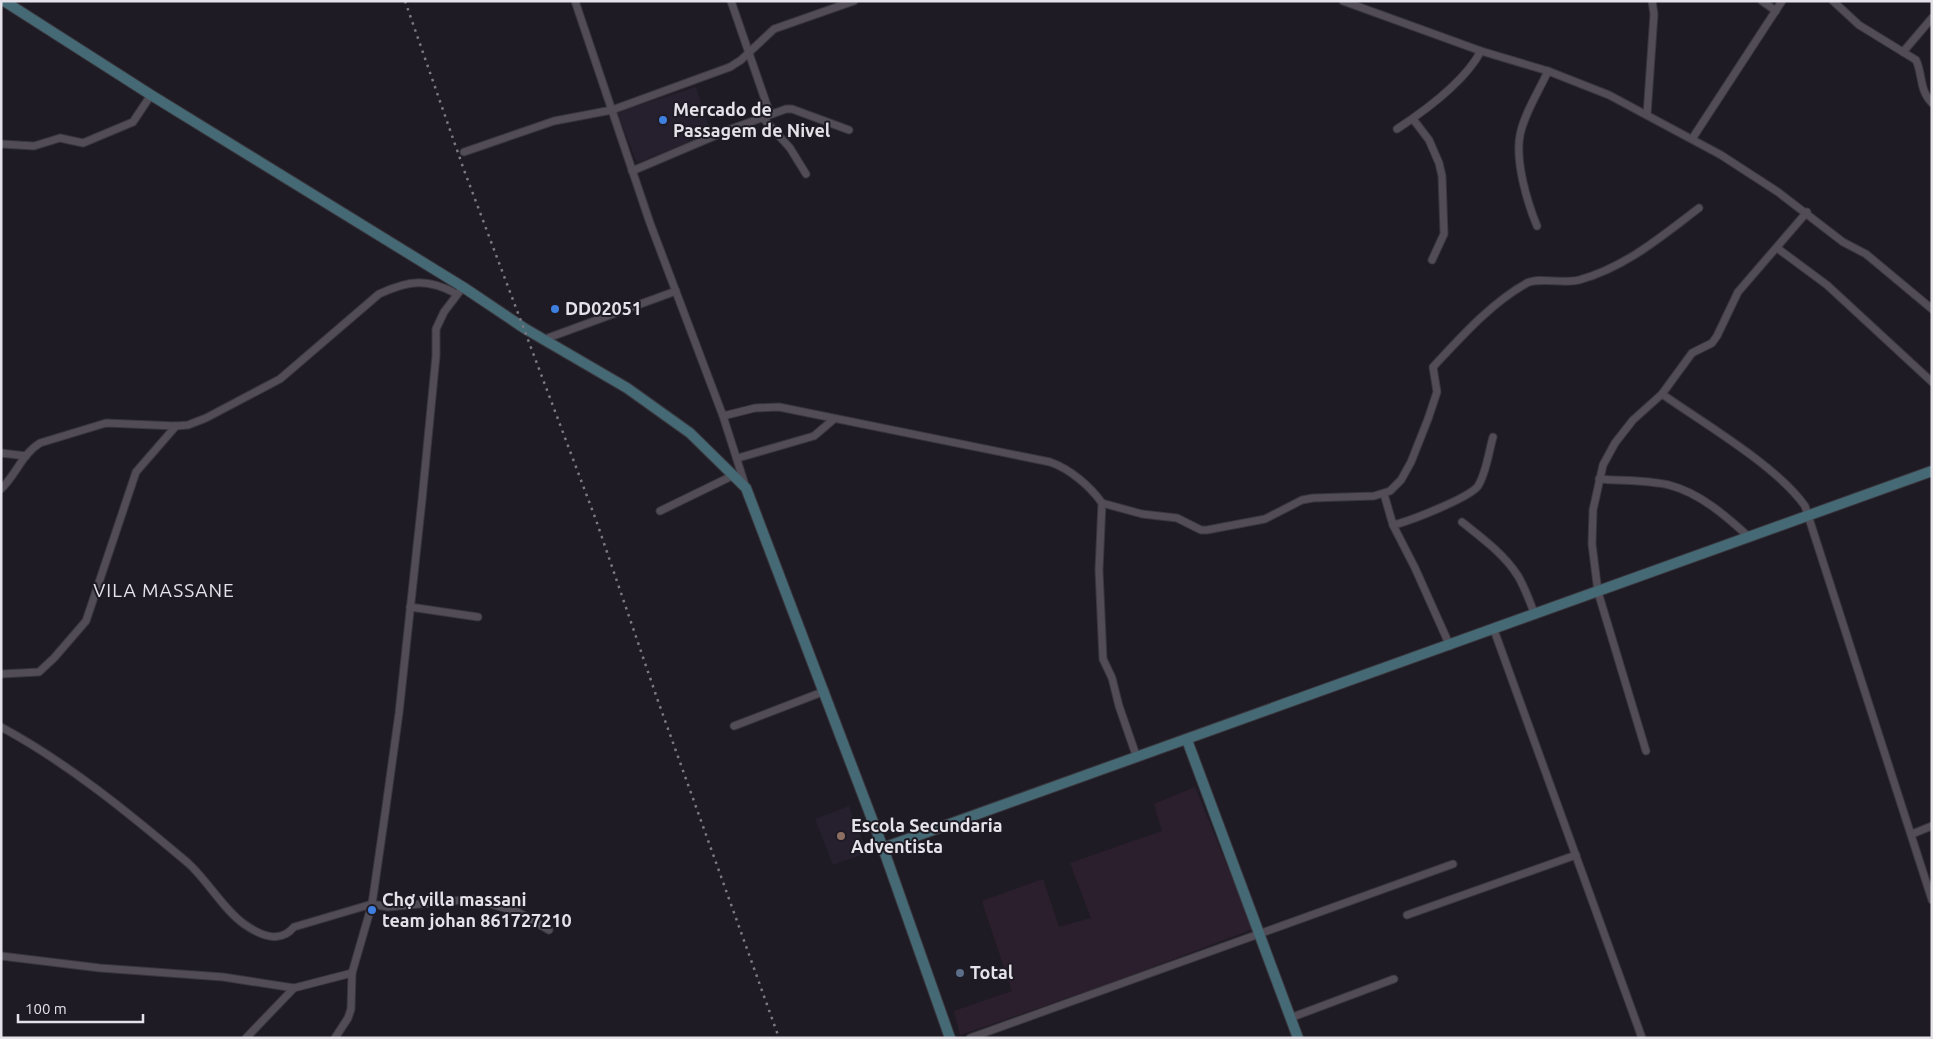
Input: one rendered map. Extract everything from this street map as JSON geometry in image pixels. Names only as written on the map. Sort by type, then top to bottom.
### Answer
[{"type":"main road","points":[[4,1],[460,291],[545,339],[666,414],[690,432],[746,488],[825,691],[950,1038]]},
{"type":"main road","points":[[883,848],[1450,646],[1932,471]]},
{"type":"main road","points":[[1187,740],[1298,1038]]},
{"type":"street","points":[[575,1],[632,171],[723,416],[738,458],[746,488]]},
{"type":"street","points":[[730,1],[749,53],[766,115],[794,152],[806,174]]},
{"type":"street","points":[[464,152],[554,121],[612,110],[730,67],[749,53],[774,30],[854,1]]},
{"type":"street","points":[[1343,1],[1481,51],[1548,71],[1594,88],[1647,115],[1721,155],[1807,212],[1843,242],[1866,254],[1932,309]]},
{"type":"street","points":[[1647,115],[1654,14],[1652,1]]},
{"type":"street","points":[[1762,1],[1776,11]]},
{"type":"street","points":[[1692,139],[1782,1]]},
{"type":"street","points":[[1833,1],[1859,25],[1916,60],[1920,84],[1926,97],[1932,103]]},
{"type":"street","points":[[1903,52],[1932,18]]},
{"type":"street","points":[[1397,129],[1413,118],[1468,71],[1481,51]]},
{"type":"street","points":[[1537,226],[1525,191],[1520,135],[1548,71]]},
{"type":"street","points":[[1,144],[34,146],[60,138],[83,143],[133,122],[151,95]]},
{"type":"street","points":[[632,171],[766,115],[792,109],[849,130]]},
{"type":"street","points":[[1413,118],[1429,140],[1440,163],[1442,176],[1444,234],[1432,260]]},
{"type":"street","points":[[723,416],[755,408],[779,407],[1050,462],[1060,466],[1084,484],[1102,503],[1142,514],[1177,518],[1201,530],[1265,519],[1291,504],[1308,499],[1384,494],[1402,480],[1418,446],[1436,392],[1433,367],[1462,336],[1528,282],[1569,282],[1615,266],[1646,249],[1699,208]]},
{"type":"street","points":[[1646,751],[1598,592],[1592,544],[1593,510],[1603,465],[1615,443],[1633,420],[1662,394],[1692,353],[1712,343],[1738,292],[1807,212]]},
{"type":"street","points":[[1777,248],[1827,285],[1932,382]]},
{"type":"street","points":[[1,489],[11,480],[26,456],[40,443],[93,425],[106,423],[176,426],[188,425],[206,418],[280,379],[384,292],[403,285],[424,282],[439,284],[460,291],[444,312],[436,328],[431,414],[399,713],[372,904],[352,973],[351,1009],[348,1018],[335,1038]]},
{"type":"street","points":[[545,339],[676,291]]},
{"type":"street","points":[[1662,394],[1755,459],[1800,499],[1808,516],[1932,900]]},
{"type":"street","points":[[738,458],[814,436],[834,419]]},
{"type":"street","points":[[1,674],[39,672],[54,658],[86,621],[136,472],[176,426]]},
{"type":"street","points":[[1393,526],[1420,518],[1473,491],[1481,480],[1494,437]]},
{"type":"street","points":[[1,453],[26,456]]},
{"type":"street","points":[[660,510],[734,475]]},
{"type":"street","points":[[1599,479],[1670,486],[1692,494],[1728,517],[1749,537]]},
{"type":"street","points":[[1384,494],[1393,526],[1415,568],[1450,646]]},
{"type":"street","points":[[1102,503],[1099,570],[1103,659],[1112,678],[1118,706],[1137,758]]},
{"type":"street","points":[[1462,522],[1492,546],[1508,563],[1518,576],[1535,615]]},
{"type":"street","points":[[410,607],[478,617]]},
{"type":"street","points":[[1494,630],[1642,1038]]},
{"type":"street","points":[[734,726],[825,691]]},
{"type":"street","points":[[1,727],[40,748],[120,809],[189,865],[244,924],[260,933],[278,938],[287,936],[294,928],[372,904],[388,907],[474,899],[518,912],[549,930]]},
{"type":"street","points":[[1912,834],[1932,826]]},
{"type":"street","points":[[1407,915],[1576,855]]},
{"type":"street","points":[[970,1038],[1453,864]]},
{"type":"street","points":[[1,956],[100,968],[252,980],[294,988],[352,973]]},
{"type":"street","points":[[1290,1018],[1394,979]]},
{"type":"street","points":[[246,1038],[294,988]]},
{"type":"shaded area","name":"Mercado de Passagem de Nivel","points":[[696,87],[711,133],[637,163],[617,112]]},
{"type":"shaded area","points":[[1195,787],[1253,929],[1105,985],[960,1035],[954,1011],[1012,991],[982,901],[1043,879],[1059,927],[1091,918],[1070,863],[1162,831],[1154,804]]},
{"type":"shaded area","name":"Escola Secundaria Adventista","points":[[849,806],[867,853],[833,865],[815,819]]},
{"type":"railway","points":[[405,1],[464,170],[596,520],[658,701],[779,1038]]},
{"type":"place","name":"Mercado de Passagem de Nivel","points":[[663,120]]},
{"type":"place","name":"DD02051","points":[[555,309]]},
{"type":"place","name":"Escola Secundaria Adventista","points":[[841,836]]},
{"type":"place","name":"Chợ villa massani team johan 861727210","points":[[372,910]]},
{"type":"place","name":"Total","points":[[960,973]]},
{"type":"district","name":"VILA MASSANE","points":[[164,590]]}]
